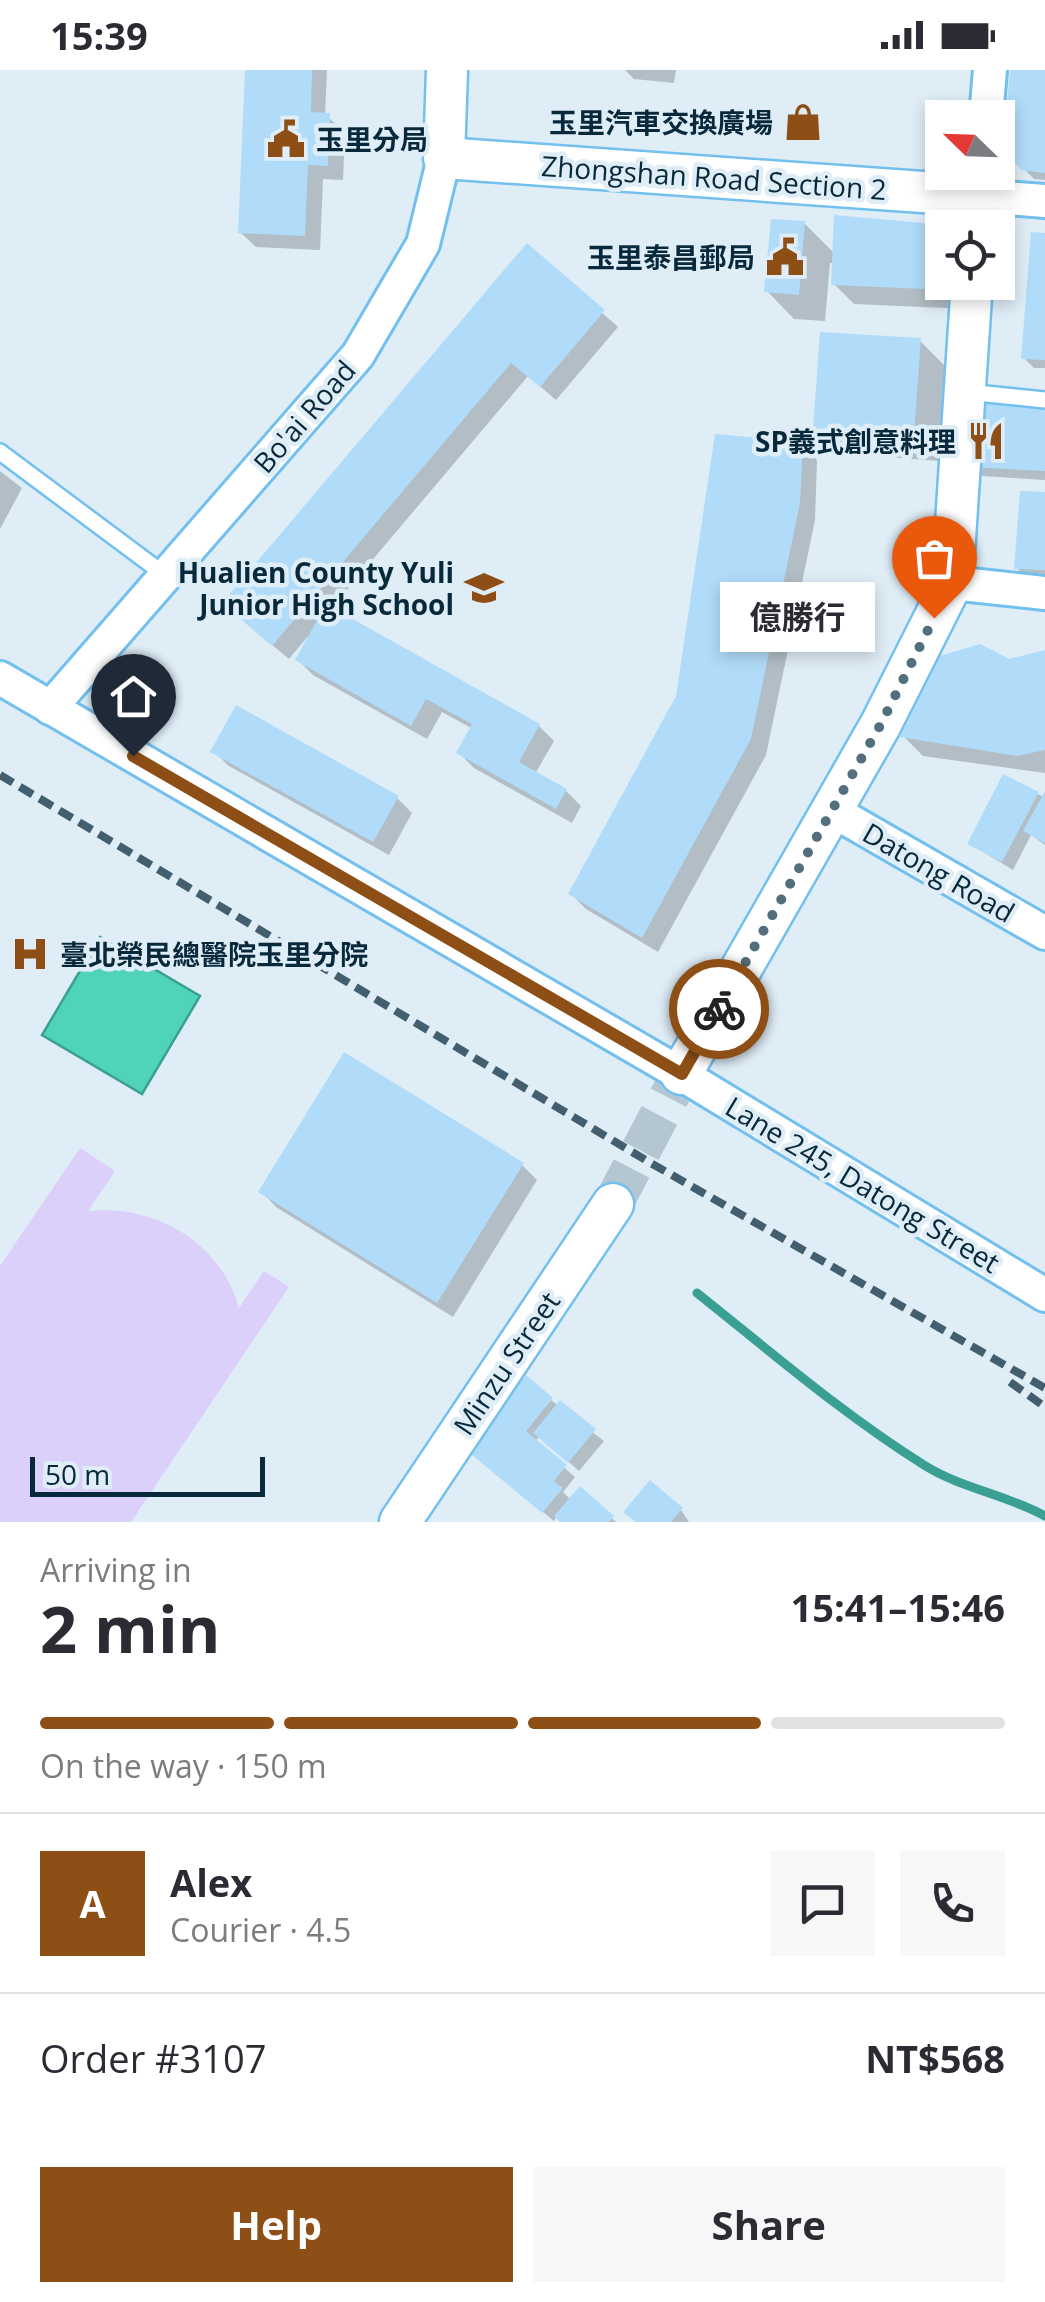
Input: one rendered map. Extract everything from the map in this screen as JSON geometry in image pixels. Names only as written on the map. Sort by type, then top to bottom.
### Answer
[{"type":"street","name":"Bo'ai Road","points":[[50,708],[374,331],[423,244],[444,158],[447,70]]},
{"type":"street","points":[[988,100],[990,70]]},
{"type":"street","name":"Zhongshan Road Section 2","points":[[444,158],[979,199],[1045,200]]},
{"type":"street","points":[[682,1074],[832,811],[952,583],[971,300]]},
{"type":"street","points":[[952,583],[1045,593]]},
{"type":"street","name":"Lane 245, Datong Street","points":[[0,678],[682,1074],[1045,1295]]},
{"type":"street","name":"Datong Road","points":[[832,811],[1045,933]]},
{"type":"street","name":"Minzu Street","points":[[400,1522],[613,1204]]},
{"type":"lane","points":[[963,392],[1045,400]]},
{"type":"lane","points":[[0,452],[165,575]]},
{"type":"shaded area","points":[[100,937],[200,996],[142,1094],[42,1035]]},
{"type":"shaded area","points":[[80,1148],[115,1171],[88,1211],[137,1214],[182,1232],[217,1264],[239,1308],[264,1271],[289,1287],[131,1522],[0,1522],[0,1266]]},
{"type":"building","name":"玉里分局","points":[[245,70],[312,70],[311,112],[330,113],[328,166],[308,165],[305,236],[238,233]]},
{"type":"building","points":[[1010,70],[1045,70],[1045,173],[1021,170],[1015,162],[1015,100],[1007,100]]},
{"type":"building","points":[[834,215],[925,223],[925,289],[831,285]]},
{"type":"building","name":"玉里泰昌郵局","points":[[771,219],[805,221],[799,295],[764,292]]},
{"type":"building","points":[[1031,232],[1045,233],[1045,360],[1021,359]]},
{"type":"building","points":[[527,243],[605,310],[540,387],[511,363],[272,646],[222,603]]},
{"type":"building","points":[[820,332],[921,338],[914,435],[813,428]]},
{"type":"building","points":[[975,398],[1045,402],[1045,471],[970,467]]},
{"type":"building","points":[[715,434],[803,442],[800,503],[751,739],[642,938],[568,894],[676,696]]},
{"type":"building","points":[[1020,491],[1045,492],[1045,570],[1014,569]]},
{"type":"building","points":[[326,604],[540,724],[519,762],[567,789],[556,809],[456,753],[472,724],[426,699],[411,726],[295,660]]},
{"type":"building","points":[[980,644],[1009,659],[1045,650],[1045,750],[1017,756],[900,737],[940,656]]},
{"type":"building","points":[[236,705],[399,796],[373,842],[210,752]]},
{"type":"building","points":[[1003,774],[1039,792],[1002,862],[967,844]]},
{"type":"building","points":[[1045,791],[1045,843],[1023,831]]},
{"type":"building","points":[[344,1052],[524,1163],[437,1303],[258,1192]]},
{"type":"building","points":[[526,1375],[553,1398],[526,1431],[567,1465],[554,1481],[563,1488],[542,1513],[465,1449]]},
{"type":"building","points":[[560,1400],[596,1429],[568,1463],[533,1433]]},
{"type":"building","points":[[650,1480],[683,1508],[671,1522],[636,1522],[623,1512]]},
{"type":"building","points":[[580,1486],[614,1516],[609,1522],[560,1522],[554,1516]]},
{"type":"waterway","points":[[697,1293],[894,1446],[953,1480],[1045,1516]]},
{"type":"tunnel","points":[[613,1204],[681,1074]]},
{"type":"railway","points":[[0,775],[649,1162],[1045,1388]]},
{"type":"railway","points":[[1010,1382],[1045,1407]]},
{"type":"way so far","points":[[719,1009],[881,724],[934,618]]},
{"type":"place","name":"玉里汽車交換廣場","points":[[803,122]]},
{"type":"place","name":"玉里分局","points":[[286,139]]},
{"type":"place","name":"玉里泰昌郵局","points":[[785,257]]},
{"type":"place","name":"SP義式創意料理","points":[[986,441]]},
{"type":"place","name":"Hualien County Yuli Junior High School","points":[[484,588]]},
{"type":"place","name":"億勝行","points":[[934,618]]},
{"type":"place","name":"臺北榮民總醫院玉里分院","points":[[30,954]]},
{"type":"route","points":[[133,756],[682,1074],[719,1009]]}]
